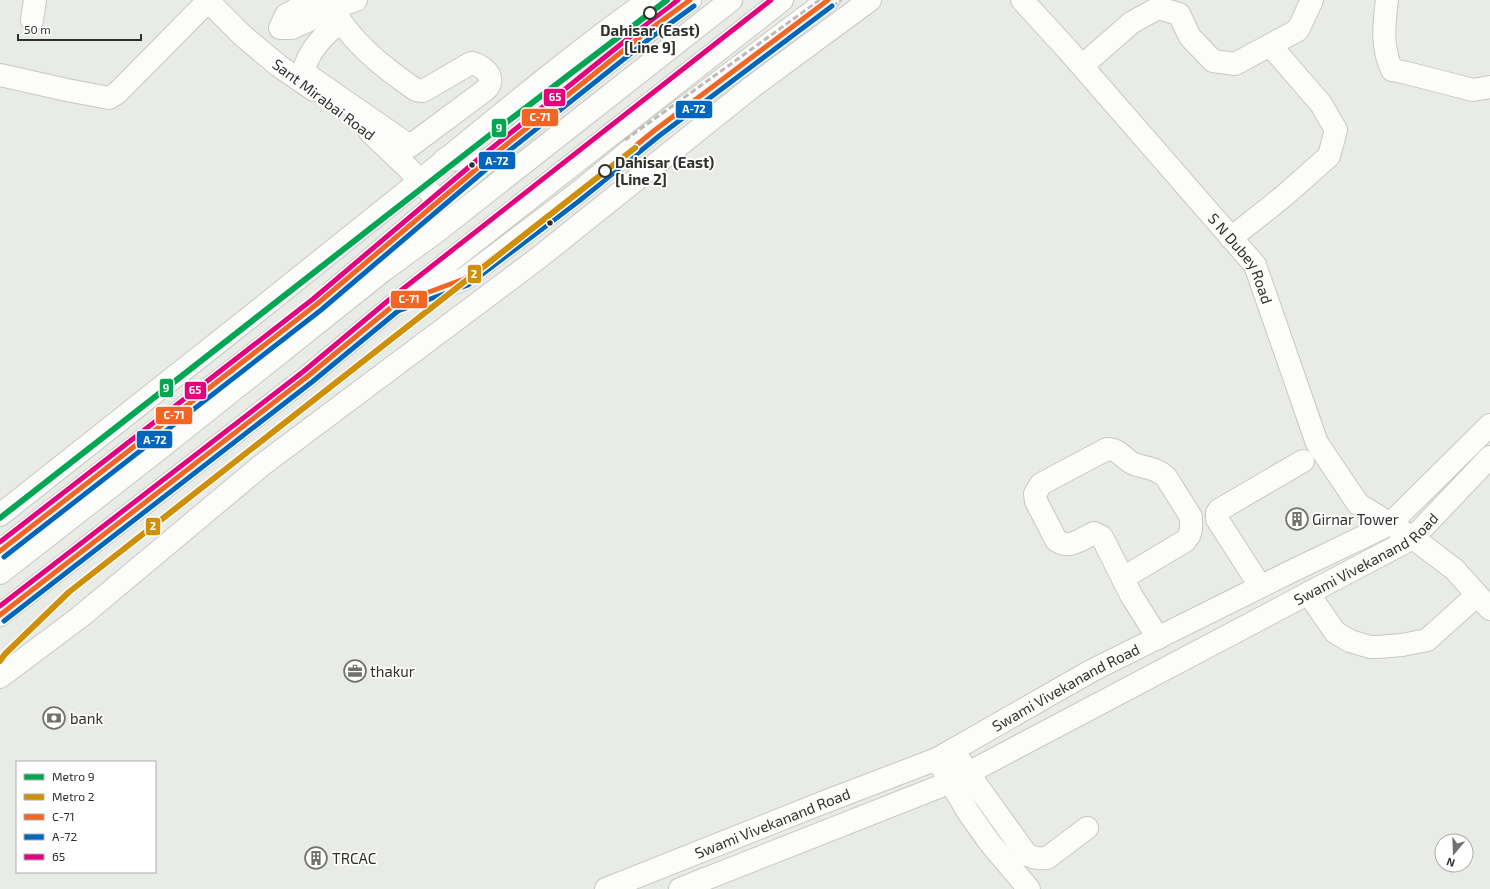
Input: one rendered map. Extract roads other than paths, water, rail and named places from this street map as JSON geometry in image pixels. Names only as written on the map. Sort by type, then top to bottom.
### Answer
[{"type":"main road","points":[[289,13],[292,28],[329,8],[356,0]]},
{"type":"main road","points":[[0,515],[151,397],[445,159],[600,36],[649,0]]},
{"type":"main road","points":[[0,551],[317,304],[486,161],[645,33],[690,0]]},
{"type":"main road","points":[[0,573],[385,269],[442,227],[731,0]]},
{"type":"main road","points":[[0,615],[308,376],[394,306],[782,0]]},
{"type":"main road","points":[[394,306],[464,279],[575,195],[655,130],[828,0]]},
{"type":"main road","points":[[0,677],[80,617],[262,465],[537,259],[752,87],[870,0]]},
{"type":"main road","name":"S N Dubey Road","points":[[1022,0],[1082,66],[1255,265],[1317,443],[1358,504],[1412,538],[1454,569],[1484,602]]},
{"type":"main road","points":[[1082,66],[1131,23],[1158,8],[1179,14],[1190,37],[1213,61],[1235,64],[1298,30],[1312,0]]},
{"type":"main road","points":[[1387,0],[1383,37],[1386,57],[1392,70],[1473,90],[1490,87]]},
{"type":"main road","points":[[0,75],[109,98],[117,93],[208,1]]},
{"type":"main road","name":"Sant Mirabai Road","points":[[208,1],[242,35],[279,66],[404,152],[419,181],[438,202]]},
{"type":"main road","points":[[329,8],[358,44],[373,58],[416,90],[423,91],[471,63],[476,63],[489,75],[491,80],[489,86],[404,152],[309,76],[304,70],[306,62],[324,35],[332,28],[329,8]]},
{"type":"main road","points":[[259,49],[289,13]]},
{"type":"main road","points":[[1231,238],[1284,196],[1329,156],[1336,130],[1321,104],[1270,45]]},
{"type":"main road","points":[[279,66],[306,62]]},
{"type":"main road","points":[[445,159],[486,161]]},
{"type":"main road","points":[[385,269],[438,202]]},
{"type":"main road","name":"Swami Vivekanand Road","points":[[606,889],[945,754],[1091,672],[1260,586],[1390,524],[1490,425]]},
{"type":"main road","points":[[1123,578],[1185,541],[1192,529],[1191,517],[1162,473],[1133,463],[1114,449],[1107,449],[1041,484],[1035,494],[1036,501],[1056,540],[1060,544],[1070,544],[1094,533],[1098,534],[1105,541],[1131,595],[1158,638]]},
{"type":"main road","name":"Swami Vivekanand Road","points":[[702,885],[959,778],[1412,538],[1490,457]]},
{"type":"main road","points":[[1260,586],[1217,519],[1217,513],[1224,507],[1303,461]]},
{"type":"main road","points":[[1308,593],[1335,632],[1350,641],[1370,647],[1402,646],[1427,640],[1484,602]]},
{"type":"main road","points":[[1132,651],[1145,679]]},
{"type":"main road","points":[[945,754],[959,778],[1027,855],[1034,858],[1047,858],[1088,828]]},
{"type":"main road","points":[[959,778],[968,812],[990,842],[1029,889]]},
{"type":"main road","points":[[690,855],[702,885]]},
{"type":"railway","points":[[625,140],[820,0]]},
{"type":"railway","points":[[635,148],[841,0]]},
{"type":"metro line","name":"9","points":[[0,518],[486,138],[667,0]]},
{"type":"metro line","name":"2","points":[[0,661],[5,654],[69,592],[635,148]]},
{"type":"place","name":"Dahisar (East) [Line 9]","points":[[650,13]]},
{"type":"place","name":"Dahisar (East) [Line 2]","points":[[605,171]]},
{"type":"place","name":"Girnar Tower","points":[[1297,519]]},
{"type":"place","name":"thakur","points":[[355,671]]},
{"type":"place","name":"bank","points":[[54,718]]},
{"type":"place","name":"TRCAC","points":[[316,858]]}]
